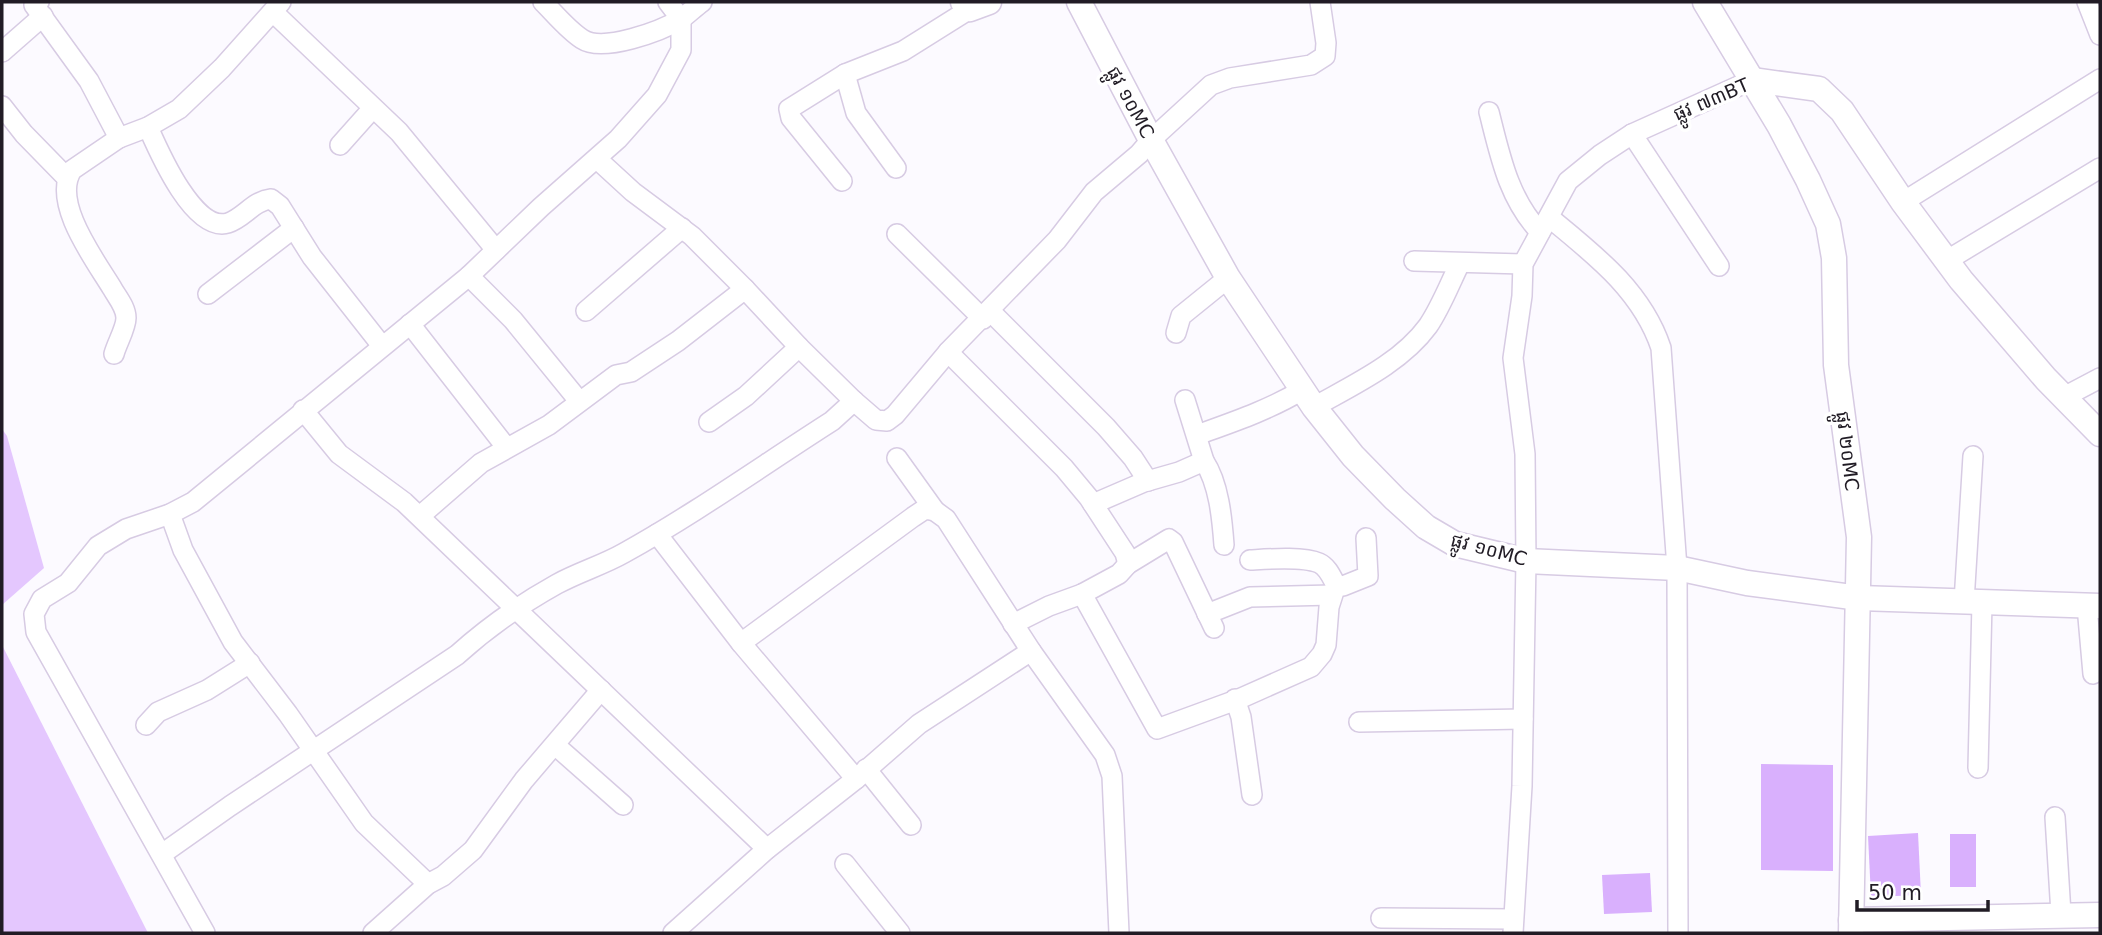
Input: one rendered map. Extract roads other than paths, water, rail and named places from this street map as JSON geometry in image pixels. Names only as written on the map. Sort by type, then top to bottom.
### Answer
[{"type":"street","points":[[543,2],[582,39],[594,44],[610,43],[650,33],[681,19],[702,2]]},
{"type":"street","points":[[205,933],[36,632],[34,614],[42,599],[68,583],[99,546],[126,529],[170,514],[193,502],[469,276],[541,207],[597,159],[657,95],[681,50],[681,19],[668,2]]},
{"type":"street","name":"ផ្លូវ ១០MC","points":[[1079,2],[1228,278],[1308,399],[1353,456],[1426,527],[1455,544],[1526,561],[1677,568],[1747,583],[1859,598],[2093,606]]},
{"type":"street","points":[[597,159],[633,192],[682,228],[854,401],[876,419],[887,421],[948,352],[987,315],[1057,240],[1094,192],[1139,154],[1151,139],[1211,85],[1230,78],[1311,65],[1325,56],[1321,2]]},
{"type":"street","name":"ផ្លូវ ២០MC","points":[[1705,2],[1752,79],[1808,180],[1828,224],[1834,258],[1836,365],[1859,537],[1851,927]]},
{"type":"street","points":[[2087,2],[2100,35]]},
{"type":"street","points":[[842,180],[791,118],[789,109],[845,74],[903,51],[974,4]]},
{"type":"street","points":[[114,354],[126,319],[123,306],[86,246],[68,206],[65,185],[67,178],[72,170],[119,138],[148,127],[179,109],[277,7],[399,132],[489,245],[496,250]]},
{"type":"street","points":[[2,52],[41,9],[89,82],[119,138]]},
{"type":"street","points":[[845,74],[856,113],[896,168]]},
{"type":"street","name":"ផ្លូវ ៧៣BT","points":[[1513,926],[1522,786],[1526,561],[1525,454],[1513,358],[1522,296],[1523,264],[1569,181],[1600,155],[1632,134],[1752,79],[1819,89],[1842,111],[1860,135],[1903,202],[1946,261],[2037,369],[2100,434]]},
{"type":"street","points":[[1903,202],[2100,79]]},
{"type":"street","points":[[2,106],[32,143],[67,178]]},
{"type":"street","points":[[340,145],[373,108]]},
{"type":"street","points":[[1489,112],[1510,187],[1532,224],[1545,225],[1601,260],[1638,301],[1654,325],[1661,348],[1677,568],[1678,933]]},
{"type":"street","points":[[148,127],[161,156],[192,206],[209,222],[217,225],[230,222],[262,200],[271,199],[280,206],[332,285],[382,346]]},
{"type":"street","points":[[1632,134],[1719,267]]},
{"type":"street","points":[[1946,261],[2100,168]]},
{"type":"street","points":[[208,294],[294,228]]},
{"type":"street","points":[[586,311],[682,228]]},
{"type":"street","points":[[897,234],[1106,427],[1133,458],[1148,481]]},
{"type":"street","points":[[1414,261],[1523,264]]},
{"type":"street","points":[[1197,435],[1278,404],[1308,399],[1380,369],[1407,348],[1428,326],[1460,263]]},
{"type":"street","points":[[469,276],[513,320],[579,401]]},
{"type":"street","points":[[1176,333],[1181,316],[1228,278]]},
{"type":"street","points":[[420,516],[481,463],[530,436],[616,374],[631,372],[678,341],[745,289]]},
{"type":"street","points":[[410,324],[506,447]]},
{"type":"street","points":[[709,422],[746,396],[799,347]]},
{"type":"street","points":[[948,352],[1064,468],[1093,504],[1125,553],[1128,564]]},
{"type":"street","points":[[2064,397],[2100,377]]},
{"type":"street","points":[[1185,400],[1204,461],[1210,470],[1222,519],[1224,545]]},
{"type":"street","points":[[162,854],[457,655],[516,610],[557,584],[622,554],[657,534],[832,421],[854,401]]},
{"type":"street","points":[[303,410],[339,454],[420,516],[767,849]]},
{"type":"street","points":[[1973,456],[1973,602],[1978,768]]},
{"type":"street","points":[[897,458],[935,511],[946,519],[1031,651],[1105,755],[1112,776],[1119,933]]},
{"type":"street","points":[[1093,504],[1204,461]]},
{"type":"street","points":[[741,643],[913,516],[925,509],[935,511]]},
{"type":"street","points":[[170,514],[183,550],[233,642],[288,714],[364,823],[428,884]]},
{"type":"street","points":[[657,534],[741,643],[911,825]]},
{"type":"street","points":[[1013,624],[1049,606],[1083,594],[1119,574],[1128,564],[1169,539],[1173,542],[1211,621],[1250,597],[1334,590],[1368,576],[1366,538]]},
{"type":"street","points":[[1083,594],[1157,730],[1311,667],[1322,654],[1326,645],[1334,590],[1329,572],[1319,563],[1282,558],[1250,560]]},
{"type":"street","points":[[2092,674],[2093,606]]},
{"type":"street","points":[[673,933],[767,849],[919,724],[1031,651]]},
{"type":"street","points":[[146,725],[158,712],[207,690],[250,663]]},
{"type":"street","points":[[373,933],[428,884],[443,876],[473,850],[524,780],[601,690]]},
{"type":"street","points":[[1235,699],[1241,717],[1252,795]]},
{"type":"street","points":[[1359,722],[1523,719]]},
{"type":"street","points":[[555,745],[624,805]]},
{"type":"street","points":[[2055,817],[2061,914]]},
{"type":"street","points":[[845,864],[900,933]]},
{"type":"street","points":[[1851,927],[2061,914],[2100,915]]},
{"type":"street","points":[[1381,918],[1513,926]]}]
